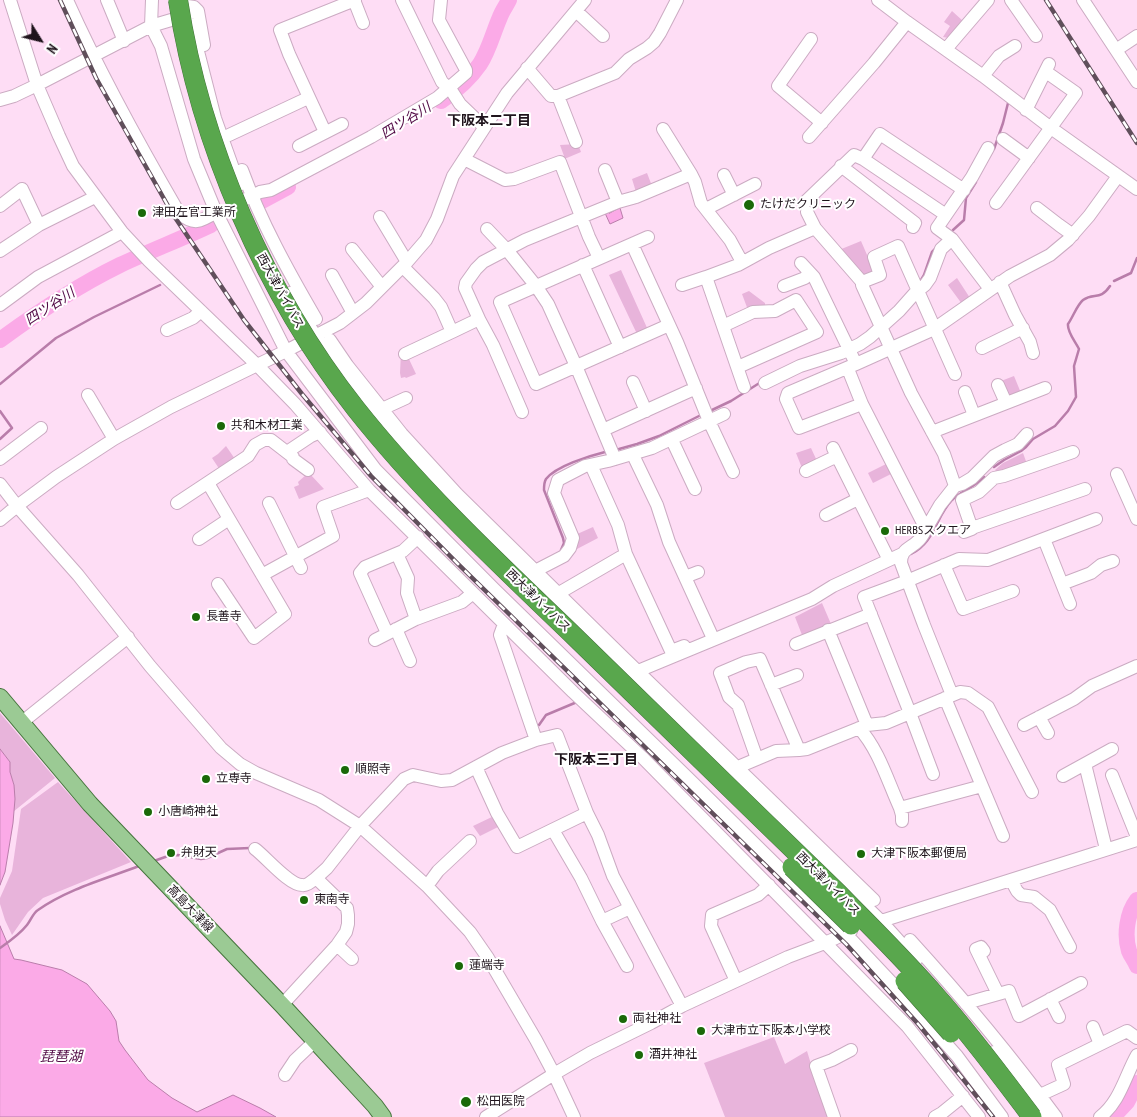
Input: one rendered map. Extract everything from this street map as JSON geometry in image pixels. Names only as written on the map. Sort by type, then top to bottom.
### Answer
[{"type":"highway","name":"西大津バイパス","points":[[166,0],[171,30],[194,123],[220,197],[274,310],[315,375],[345,416],[409,490],[442,524],[880,954],[927,1005],[1016,1117]]},
{"type":"highway","name":"西大津バイパス","points":[[185,5],[182,26],[192,70],[206,119],[232,192],[252,239],[299,328],[355,408],[393,454],[450,515],[890,946],[938,997],[1032,1117]]},
{"type":"main road","name":"高島大津線","points":[[0,697],[90,804],[315,1040],[383,1117]]},
{"type":"street","points":[[10,0],[37,85],[73,166],[122,232],[149,261],[295,404],[369,490],[578,697],[642,757],[907,1026],[979,1117]]},
{"type":"street","points":[[67,0],[125,119],[179,214],[187,220],[196,223],[216,212]]},
{"type":"street","points":[[107,0],[124,41]]},
{"type":"street","points":[[145,0],[147,9],[145,19],[139,26],[146,28],[161,46],[194,159],[216,212],[286,351],[376,470],[494,590],[845,932],[957,1056],[1002,1117]]},
{"type":"street","points":[[146,28],[152,0]]},
{"type":"street","points":[[325,132],[308,98],[280,30],[354,0],[363,23]]},
{"type":"street","points":[[402,0],[442,82],[460,104],[484,128]]},
{"type":"street","points":[[248,198],[271,190],[371,137],[451,91],[466,73],[466,70],[439,20],[441,0]]},
{"type":"street","points":[[0,520],[56,477],[114,439],[171,407],[340,323],[366,303],[405,265],[426,240],[437,219],[452,176],[506,92],[584,0]]},
{"type":"street","points":[[527,68],[551,96],[558,96],[615,73],[654,42],[678,0]]},
{"type":"street","points":[[878,0],[983,76],[1026,110],[1137,189]]},
{"type":"street","points":[[946,49],[988,0]]},
{"type":"street","points":[[1011,0],[1036,36]]},
{"type":"street","points":[[1083,0],[1137,82]]},
{"type":"street","points":[[0,100],[14,96],[124,41],[185,5],[194,7],[198,10],[208,68],[248,198]]},
{"type":"street","points":[[185,5],[215,118],[255,212],[270,256],[298,297],[316,319]]},
{"type":"street","points":[[576,11],[603,36]]},
{"type":"street","points":[[809,137],[907,22]]},
{"type":"street","points":[[1116,50],[1137,36]]},
{"type":"street","points":[[811,39],[778,86],[822,123]]},
{"type":"street","points":[[983,76],[999,56],[1015,46]]},
{"type":"street","points":[[996,203],[1076,93],[1049,69],[1026,110]]},
{"type":"street","points":[[558,96],[576,142]]},
{"type":"street","points":[[229,135],[308,98]]},
{"type":"street","points":[[298,146],[342,124]]},
{"type":"street","points":[[663,129],[691,174],[701,203],[730,240],[742,262]]},
{"type":"street","points":[[864,159],[880,134],[964,190]]},
{"type":"street","points":[[1003,139],[1029,158]]},
{"type":"street","points":[[988,148],[964,190],[937,228],[952,239],[995,286],[1015,315],[1030,342],[1032,353]]},
{"type":"street","points":[[946,215],[864,159],[854,155],[841,166],[806,207],[815,228],[862,282],[862,286],[911,393],[944,454],[955,486]]},
{"type":"street","points":[[464,159],[505,180],[514,179],[560,162],[599,258]]},
{"type":"street","points":[[841,166],[915,223],[913,227]]},
{"type":"street","points":[[605,170],[618,202]]},
{"type":"street","points":[[522,412],[493,345],[464,288],[466,283],[483,262],[525,240],[691,174]]},
{"type":"street","points":[[724,175],[734,195]]},
{"type":"street","points":[[862,404],[799,428],[786,399],[788,393],[852,367],[934,329],[1010,276],[1050,255],[1089,216],[1118,176]]},
{"type":"street","points":[[706,209],[755,184]]},
{"type":"street","points":[[0,206],[22,189],[39,225]]},
{"type":"street","points":[[0,251],[39,225],[95,197]]},
{"type":"street","points":[[1037,208],[1073,234]]},
{"type":"street","points":[[380,217],[405,265],[441,307],[452,332]]},
{"type":"street","points":[[682,285],[706,278],[815,228]]},
{"type":"street","points":[[487,229],[536,286],[548,304],[615,459]]},
{"type":"street","points":[[0,304],[38,277],[122,232]]},
{"type":"street","points":[[648,237],[500,302],[536,384],[669,325]]},
{"type":"street","points":[[765,383],[800,366],[841,353],[870,337],[899,311],[915,293],[926,285],[941,249],[952,239]]},
{"type":"street","points":[[632,244],[733,472]]},
{"type":"street","points":[[862,282],[880,275],[874,257],[898,246],[956,374]]},
{"type":"street","points":[[352,249],[382,287]]},
{"type":"street","points":[[583,265],[620,347]]},
{"type":"street","points":[[792,292],[784,286],[805,278],[805,267],[814,277],[849,349],[862,404],[926,529]]},
{"type":"street","points":[[332,275],[353,313]]},
{"type":"street","points":[[706,278],[744,387]]},
{"type":"street","points":[[298,297],[315,335],[520,563],[535,570],[559,593],[621,662],[638,672],[738,767],[800,835]]},
{"type":"street","points":[[723,326],[753,312],[775,311],[796,300],[817,332],[738,367]]},
{"type":"street","points":[[167,330],[193,318],[201,311]]},
{"type":"street","points":[[405,354],[419,351],[479,319]]},
{"type":"street","points":[[982,348],[1022,328]]},
{"type":"street","points":[[330,340],[344,368],[384,427],[444,494],[520,563],[855,888],[881,921],[937,972],[966,1004],[990,1035]]},
{"type":"street","points":[[633,382],[646,411]]},
{"type":"street","points":[[998,385],[1006,403]]},
{"type":"street","points":[[602,430],[696,388]]},
{"type":"street","points":[[932,432],[1045,388]]},
{"type":"street","points":[[965,392],[974,415]]},
{"type":"street","points":[[88,395],[114,439]]},
{"type":"street","points":[[382,409],[406,398]]},
{"type":"street","points":[[535,570],[564,556],[570,548],[573,538],[554,493],[558,480],[585,466],[633,455],[652,448],[724,414]]},
{"type":"street","points":[[0,459],[40,428]]},
{"type":"street","points":[[287,452],[320,432]]},
{"type":"street","points":[[851,571],[887,557],[902,554],[920,539],[940,504],[955,486],[972,478],[994,456],[1018,444],[1027,434]]},
{"type":"street","points":[[177,503],[248,456],[256,445],[264,440],[271,440],[308,470]]},
{"type":"street","points":[[672,440],[695,489]]},
{"type":"street","points":[[806,471],[835,452],[887,557]]},
{"type":"street","points":[[1073,452],[994,478],[978,492],[962,500],[968,530],[1085,489]]},
{"type":"street","points":[[633,455],[657,505],[669,542],[711,634]]},
{"type":"street","points":[[590,465],[618,525],[626,554],[671,652],[723,629]]},
{"type":"street","points":[[984,465],[994,478]]},
{"type":"street","points":[[1117,474],[1137,519]]},
{"type":"street","points":[[208,483],[285,614],[254,638],[218,584]]},
{"type":"street","points":[[0,484],[78,575],[150,666],[214,741],[232,759],[256,773],[319,800],[360,826],[427,886],[470,932],[512,997],[554,1074],[574,1117]]},
{"type":"street","points":[[262,576],[298,562],[333,536],[323,507],[369,490]]},
{"type":"street","points":[[826,515],[858,499]]},
{"type":"street","points":[[270,503],[298,562]]},
{"type":"street","points":[[199,539],[229,519]]},
{"type":"street","points":[[933,774],[864,597],[959,559],[988,560],[1096,519]]},
{"type":"street","points":[[410,661],[369,594],[360,573],[365,567],[403,552],[418,537]]},
{"type":"street","points":[[1044,539],[1070,604]]},
{"type":"street","points":[[397,554],[408,578],[407,593],[416,619]]},
{"type":"street","points":[[559,593],[626,554]]},
{"type":"street","points":[[902,554],[902,563],[949,697],[1003,836]]},
{"type":"street","points":[[638,672],[812,599],[887,557]]},
{"type":"street","points":[[1062,584],[1091,573],[1101,565],[1113,561]]},
{"type":"street","points":[[375,640],[416,619],[494,590],[520,563]]},
{"type":"street","points":[[944,565],[962,610],[1013,591]]},
{"type":"street","points":[[685,577],[698,572]]},
{"type":"street","points":[[357,599],[369,594]]},
{"type":"street","points":[[796,644],[871,614]]},
{"type":"street","points":[[504,624],[500,635],[536,740]]},
{"type":"street","points":[[828,630],[865,734],[873,748],[901,815],[982,786]]},
{"type":"street","points":[[21,723],[128,637]]},
{"type":"street","points":[[757,759],[738,705],[729,696],[720,674],[746,662],[760,659],[799,750]]},
{"type":"street","points":[[578,697],[596,689],[621,662]]},
{"type":"street","points":[[1024,725],[1092,686],[1137,666]]},
{"type":"street","points":[[771,685],[797,675]]},
{"type":"street","points":[[738,767],[776,751],[807,749],[863,726],[886,723],[960,692],[968,693],[988,708],[1032,792]]},
{"type":"street","points":[[1039,717],[1048,734]]},
{"type":"street","points":[[255,849],[293,882],[306,885],[327,868],[360,826],[404,779],[412,775],[441,781],[452,780],[502,753],[536,740],[557,735],[613,876],[682,1006]]},
{"type":"street","points":[[1064,776],[1112,749]]},
{"type":"street","points":[[1084,764],[1106,849]]},
{"type":"street","points":[[476,767],[497,813],[517,848],[587,813]]},
{"type":"street","points":[[486,1117],[554,1074],[682,1006],[788,957],[825,943],[845,932],[1137,838],[1112,775]]},
{"type":"street","points":[[553,830],[581,878],[627,966]]},
{"type":"street","points":[[427,886],[438,871],[470,841]]},
{"type":"street","points":[[780,897],[796,885],[824,858]]},
{"type":"street","points":[[282,1005],[346,932],[348,924],[347,908],[316,878]]},
{"type":"street","points":[[1011,880],[1017,891],[1034,897],[1050,910],[1070,947]]},
{"type":"street","points":[[736,981],[711,926],[712,915],[758,895],[769,885]]},
{"type":"street","points":[[855,888],[874,900]]},
{"type":"street","points":[[602,921],[630,908]]},
{"type":"street","points":[[910,940],[1040,1095],[1056,1117]]},
{"type":"street","points":[[337,944],[352,959]]},
{"type":"street","points":[[984,951],[981,947],[976,949],[998,994]]},
{"type":"street","points":[[966,1004],[1009,991],[1019,1016],[1081,983]]},
{"type":"street","points":[[1050,999],[1059,1017]]},
{"type":"street","points":[[1093,1028],[1100,1044]]},
{"type":"street","points":[[1040,1095],[1064,1084],[1058,1065],[1127,1031],[1137,1038]]},
{"type":"street","points":[[285,1075],[295,1060],[315,1040]]},
{"type":"street","points":[[834,1117],[816,1066],[851,1050]]},
{"type":"street","points":[[1004,1052],[1031,1099],[1044,1117]]},
{"type":"street","points":[[1100,1117],[1118,1097],[1129,1068],[1137,1055]]},
{"type":"street","points":[[935,1117],[963,1096]]},
{"type":"shaded area","points":[[952,11],[963,21],[949,38],[943,37],[950,26],[944,22]]},
{"type":"shaded area","points":[[578,144],[581,152],[562,160],[561,158],[564,156],[560,145]]},
{"type":"shaded area","points":[[647,173],[652,186],[636,192],[632,179]]},
{"type":"shaded area","points":[[861,241],[874,271],[862,276],[839,250]]},
{"type":"shaded area","points":[[621,270],[648,330],[637,334],[609,275]]},
{"type":"shaded area","points":[[957,278],[970,298],[962,304],[948,285]]},
{"type":"shaded area","points":[[749,291],[765,303],[765,308],[748,310],[742,294]]},
{"type":"shaded area","points":[[401,352],[408,357],[416,374],[401,378]]},
{"type":"shaded area","points":[[1014,376],[1021,393],[1011,397],[1006,394],[1001,381]]},
{"type":"shaded area","points":[[226,446],[235,459],[220,470],[212,458]]},
{"type":"shaded area","points":[[811,448],[817,461],[802,468],[796,453]]},
{"type":"shaded area","points":[[1023,453],[1027,464],[1003,472],[995,470],[1003,463]]},
{"type":"shaded area","points":[[888,463],[893,473],[873,483],[868,473]]},
{"type":"shaded area","points":[[307,474],[310,474],[324,489],[299,499],[294,487],[299,485],[298,482]]},
{"type":"shaded area","points":[[593,527],[598,538],[577,549],[575,535]]},
{"type":"shaded area","points":[[822,603],[831,624],[802,635],[795,617]]},
{"type":"shaded area","points":[[0,713],[55,778],[13,812],[14,785],[10,772],[10,762],[0,749]]},
{"type":"shaded area","points":[[58,782],[131,862],[43,898],[28,912],[12,935],[5,920],[0,898],[12,871],[21,809]]},
{"type":"shaded area","points":[[494,816],[500,826],[480,836],[473,826]]},
{"type":"shaded area","points":[[774,1037],[785,1064],[807,1051],[827,1117],[725,1117],[704,1063]]},
{"type":"water","points":[[620,208],[623,218],[610,224],[605,213]]},
{"type":"water","points":[[0,749],[10,762],[15,799],[5,872],[0,885]]},
{"type":"water","name":"琵琶湖","points":[[0,926],[14,959],[62,970],[87,984],[116,1021],[119,1041],[125,1050],[148,1080],[172,1098],[197,1112],[233,1095],[276,1117],[0,1117]]},
{"type":"waterway","name":"四ツ谷川","points":[[441,101],[462,85],[480,64],[509,0]]},
{"type":"waterway","points":[[994,149],[1008,103]]},
{"type":"waterway","points":[[953,230],[964,220],[966,198],[976,182]]},
{"type":"waterway","name":"四ツ谷川","points":[[262,201],[288,187]]},
{"type":"waterway","name":"四ツ谷川","points":[[0,340],[58,300],[104,273],[211,225]]},
{"type":"waterway","points":[[921,280],[935,249]]},
{"type":"waterway","points":[[1114,281],[1131,273],[1137,258]]},
{"type":"waterway","points":[[0,384],[56,338],[160,285]]},
{"type":"waterway","points":[[994,467],[1021,451],[1033,439],[1055,426],[1068,411],[1076,397],[1074,366],[1079,349],[1070,333],[1068,324],[1083,300],[1100,295],[1110,286]]},
{"type":"waterway","points":[[712,410],[731,401],[761,382]]},
{"type":"waterway","points":[[0,411],[12,428],[0,439]]},
{"type":"waterway","points":[[619,449],[659,436],[699,416]]},
{"type":"waterway","points":[[561,550],[564,543],[563,538],[544,490],[545,480],[565,466],[605,452]]},
{"type":"waterway","points":[[911,554],[925,543],[952,500],[984,477]]},
{"type":"waterway","points":[[539,725],[546,715],[577,702]]},
{"type":"waterway","points":[[154,861],[178,855],[201,859],[227,849],[250,848]]},
{"type":"waterway","points":[[0,948],[21,932],[36,911],[62,896],[87,885],[139,866]]},
{"type":"waterway","points":[[1137,900],[1131,911],[1127,931],[1127,945],[1137,966]]},
{"type":"waterway","points":[[1113,1117],[1127,1102],[1137,1083]]},
{"type":"railway","points":[[60,0],[96,78],[172,213],[244,320],[302,394],[371,476],[457,563],[846,944],[919,1025],[993,1117]]},
{"type":"railway","points":[[1046,0],[1137,143]]},
{"type":"place","name":"たけだクリニック","points":[[749,205]]},
{"type":"place","name":"津田左官工業所","points":[[142,213]]},
{"type":"place","name":"共和木材工業","points":[[221,426]]},
{"type":"place","name":"HERBSスクエア","points":[[885,531]]},
{"type":"place","name":"長善寺","points":[[196,617]]},
{"type":"place","name":"順照寺","points":[[345,770]]},
{"type":"place","name":"立専寺","points":[[206,779]]},
{"type":"place","name":"小唐崎神社","points":[[148,812]]},
{"type":"place","name":"弁財天","points":[[171,853]]},
{"type":"place","name":"大津下阪本郵便局","points":[[861,854]]},
{"type":"place","name":"東南寺","points":[[304,900]]},
{"type":"place","name":"蓮端寺","points":[[459,966]]},
{"type":"place","name":"両社神社","points":[[623,1019]]},
{"type":"place","name":"大津市立下阪本小学校","points":[[701,1031]]},
{"type":"place","name":"酒井神社","points":[[639,1055]]},
{"type":"place","name":"松田医院","points":[[466,1102]]},
{"type":"district","name":"下阪本二丁目","points":[[489,121]]},
{"type":"district","name":"下阪本三丁目","points":[[596,760]]}]
